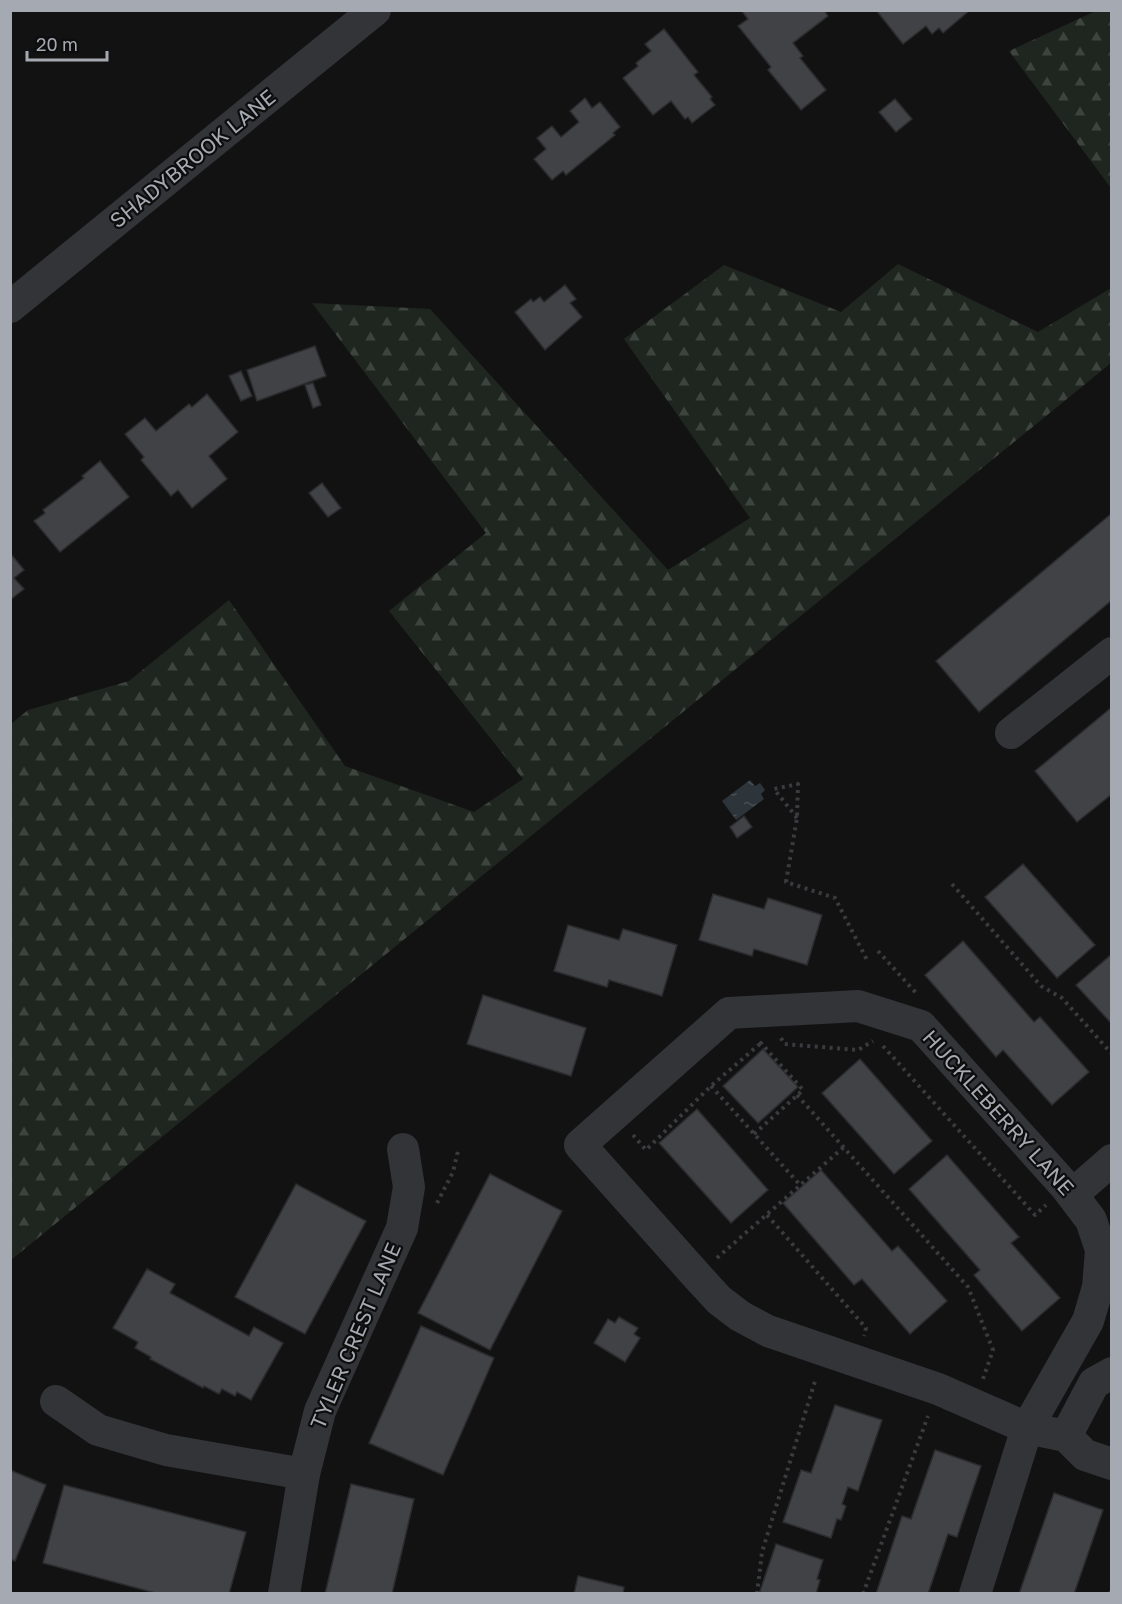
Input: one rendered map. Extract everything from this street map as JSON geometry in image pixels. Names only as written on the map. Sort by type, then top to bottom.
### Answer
[{"type":"street","name":"SHADYBROOK LANE","points":[[10,307],[375,10]]},
{"type":"street","points":[[1011,734],[1112,653]]},
{"type":"street","name":"HUCKLEBERRY LANE","points":[[975,1593],[1027,1428],[1088,1321],[1098,1287],[1101,1250],[1091,1220],[1070,1191],[921,1026],[858,1006],[729,1013],[580,1145],[719,1300],[740,1316],[768,1331],[938,1389],[1027,1428]]},
{"type":"street","name":"TYLER CREST LANE","points":[[284,1593],[304,1474],[320,1411],[402,1228],[409,1187],[403,1149]]},
{"type":"street","points":[[1070,1191],[1112,1160]]},
{"type":"street","points":[[1066,1436],[1094,1383],[1112,1373]]},
{"type":"street","points":[[56,1401],[98,1430],[166,1450],[304,1474]]},
{"type":"street","points":[[1027,1428],[1066,1436],[1085,1455],[1112,1464]]},
{"type":"path","points":[[797,818],[774,789],[798,784],[797,818],[786,882],[835,898],[867,960]]},
{"type":"path","points":[[952,884],[1041,986],[1062,998],[1112,1054]]},
{"type":"path","points":[[776,1033],[784,1044],[858,1050],[877,1039],[1035,1215],[1070,1191]]},
{"type":"path","points":[[615,1114],[646,1150],[711,1086],[769,1038]]},
{"type":"path","points":[[754,1134],[802,1090],[761,1043]]},
{"type":"path","points":[[711,1086],[801,1186]]},
{"type":"path","points":[[797,1095],[968,1287],[993,1350],[973,1405]]},
{"type":"path","points":[[697,1276],[844,1148]]},
{"type":"path","points":[[767,1215],[866,1328],[858,1362]]},
{"type":"path","points":[[757,1593],[762,1552],[824,1351]]},
{"type":"path","points":[[863,1593],[938,1389]]},
{"type":"green space","points":[[1098,10],[1111,11],[1111,188],[1009,51]]},
{"type":"green space","points":[[898,264],[1038,332],[1111,288],[1111,363],[11,1260],[11,724],[28,710],[129,681],[229,600],[345,766],[474,812],[523,779],[389,611],[486,533],[312,303],[430,309],[668,570],[750,518],[624,339],[724,265],[841,312]]},
{"type":"water","points":[[750,780],[755,786],[760,783],[765,790],[761,794],[764,799],[736,820],[722,801]]},
{"type":"building","points":[[741,10],[824,10],[828,16],[793,43],[803,56],[800,58],[826,90],[801,110],[768,70],[771,67],[738,26],[748,19]]},
{"type":"building","points":[[876,10],[970,10],[943,33],[939,28],[932,34],[926,26],[903,44]]},
{"type":"building","points":[[664,29],[698,72],[694,75],[712,97],[710,99],[715,105],[692,123],[688,117],[685,119],[671,101],[653,115],[623,78],[651,51],[645,44]]},
{"type":"building","points":[[585,98],[592,108],[600,102],[620,127],[613,133],[615,135],[566,175],[563,171],[552,180],[534,159],[546,149],[537,138],[552,126],[561,137],[579,122],[570,111]]},
{"type":"building","points":[[895,99],[912,119],[896,132],[879,112]]},
{"type":"building","points":[[565,285],[576,299],[570,303],[582,317],[545,350],[515,312],[531,299],[533,302],[540,297],[544,302]]},
{"type":"building","points":[[315,346],[326,376],[257,401],[247,370]]},
{"type":"building","points":[[241,371],[252,396],[241,401],[229,376]]},
{"type":"building","points":[[313,383],[321,405],[313,408],[305,385]]},
{"type":"building","points":[[207,394],[238,432],[209,456],[227,479],[192,508],[178,490],[171,496],[141,460],[144,457],[125,434],[145,418],[156,431],[189,404],[192,407]]},
{"type":"building","points":[[100,461],[129,497],[60,552],[34,521],[45,513],[43,510],[84,478],[82,476]]},
{"type":"building","points":[[322,483],[341,508],[328,517],[309,493]]},
{"type":"building","points":[[1112,513],[1112,600],[979,712],[936,661]]},
{"type":"building","points":[[10,553],[24,570],[14,578],[24,589],[10,600]]},
{"type":"building","points":[[1112,707],[1112,794],[1077,822],[1035,771]]},
{"type":"building","points":[[744,816],[752,827],[737,838],[730,827]]},
{"type":"building","points":[[1023,864],[1095,945],[1057,978],[985,897]]},
{"type":"building","points":[[713,894],[764,909],[768,898],[822,915],[807,965],[754,949],[752,956],[699,940]]},
{"type":"building","points":[[568,925],[619,940],[623,929],[677,945],[662,996],[609,980],[607,987],[554,971]]},
{"type":"building","points":[[963,941],[1034,1022],[1040,1017],[1089,1072],[1052,1105],[1003,1050],[996,1057],[925,975]]},
{"type":"building","points":[[1112,954],[1112,1024],[1076,985]]},
{"type":"building","points":[[483,995],[586,1028],[571,1076],[467,1044]]},
{"type":"building","points":[[763,1049],[798,1087],[758,1123],[723,1086]]},
{"type":"building","points":[[860,1059],[932,1141],[894,1174],[822,1093]]},
{"type":"building","points":[[697,1109],[768,1190],[731,1223],[659,1143]]},
{"type":"building","points":[[947,1155],[1019,1237],[1011,1243],[1060,1298],[1022,1331],[974,1275],[980,1270],[909,1189]]},
{"type":"building","points":[[821,1170],[892,1251],[898,1246],[947,1301],[910,1334],[862,1279],[854,1285],[783,1203]]},
{"type":"building","points":[[490,1174],[562,1211],[490,1350],[418,1313]]},
{"type":"building","points":[[296,1184],[366,1221],[305,1334],[235,1297]]},
{"type":"building","points":[[147,1269],[175,1284],[170,1293],[249,1336],[254,1327],[283,1343],[251,1400],[237,1392],[235,1396],[222,1389],[219,1394],[204,1386],[203,1388],[150,1359],[151,1357],[135,1348],[138,1342],[113,1328]]},
{"type":"building","points":[[619,1317],[638,1328],[634,1334],[640,1338],[625,1362],[594,1343],[608,1319],[615,1323]]},
{"type":"building","points":[[421,1326],[494,1358],[443,1475],[369,1443]]},
{"type":"building","points":[[835,1405],[882,1420],[858,1491],[848,1487],[842,1504],[846,1506],[841,1520],[837,1519],[831,1538],[783,1522],[801,1470],[811,1473]]},
{"type":"building","points":[[935,1450],[981,1466],[957,1537],[948,1534],[928,1594],[876,1594],[902,1516],[911,1519]]},
{"type":"building","points":[[10,1470],[46,1485],[15,1561],[10,1559]]},
{"type":"building","points":[[351,1484],[414,1499],[392,1594],[325,1594]]},
{"type":"building","points":[[64,1485],[246,1532],[229,1594],[159,1594],[43,1563]]},
{"type":"building","points":[[1054,1493],[1103,1510],[1074,1594],[1019,1594]]},
{"type":"building","points":[[776,1544],[823,1560],[817,1579],[820,1580],[816,1594],[759,1594]]},
{"type":"building","points":[[578,1576],[624,1587],[623,1594],[574,1594]]}]
